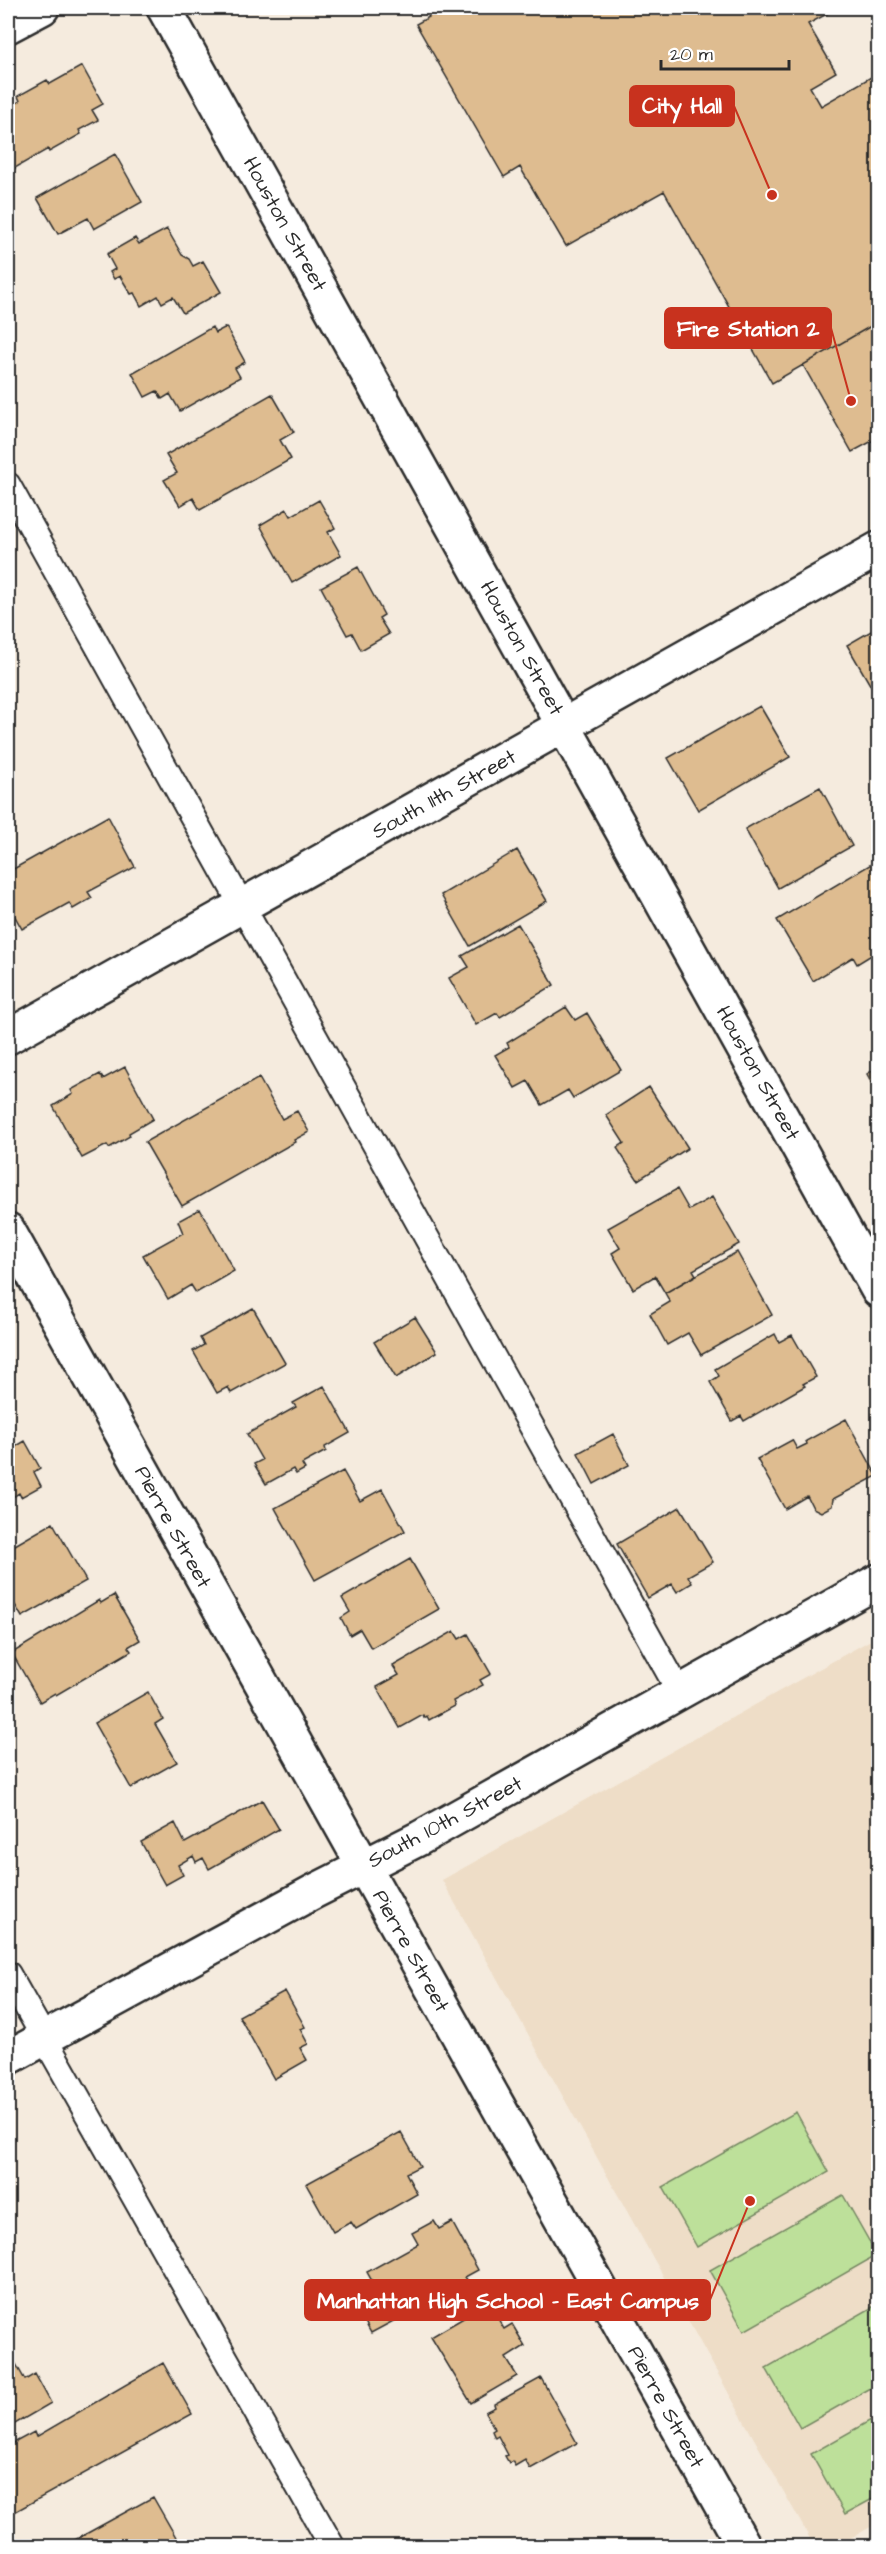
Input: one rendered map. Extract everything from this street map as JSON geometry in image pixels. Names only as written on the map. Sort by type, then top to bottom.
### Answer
[{"type":"street","points":[[8,26],[42,8]]},
{"type":"street","name":"Houston Street","points":[[164,8],[879,1290]]},
{"type":"street","name":"South 11th Street","points":[[8,1037],[877,554]]},
{"type":"street","name":"Pierre Street","points":[[8,1230],[744,2547]]},
{"type":"street","name":"South 10th Street","points":[[8,2058],[363,1866],[420,1838],[879,1581]]},
{"type":"lane","points":[[8,485],[680,1693]]},
{"type":"lane","points":[[8,1974],[332,2547]]},
{"type":"shaded area","points":[[878,1636],[878,2523],[836,2546],[814,2546],[442,1880]]},
{"type":"green space","points":[[796,2112],[829,2172],[697,2247],[663,2187]]},
{"type":"green space","points":[[843,2195],[877,2255],[744,2331],[710,2270]]},
{"type":"green space","points":[[878,2304],[878,2384],[800,2428],[766,2368]]},
{"type":"green space","points":[[878,2416],[878,2496],[845,2514],[811,2454]]},
{"type":"building","points":[[423,8],[838,8],[808,24],[836,72],[810,87],[821,106],[878,73],[878,322],[772,383],[664,191],[566,246],[520,167],[504,177],[416,24],[429,17]]},
{"type":"building","points":[[82,66],[103,104],[92,110],[98,120],[79,130],[81,134],[49,152],[48,149],[8,172],[8,108],[20,101],[18,96],[47,80],[50,84]]},
{"type":"building","points":[[115,154],[142,202],[94,229],[88,218],[58,234],[37,198]]},
{"type":"building","points":[[167,229],[182,255],[189,259],[193,266],[203,261],[221,292],[183,313],[173,297],[162,303],[158,296],[141,306],[120,276],[114,279],[110,272],[115,269],[107,254],[135,238],[139,244]]},
{"type":"building","points":[[878,322],[878,438],[852,452],[803,365]]},
{"type":"building","points":[[212,327],[215,333],[226,327],[245,362],[235,368],[240,377],[180,411],[170,394],[162,399],[157,391],[145,397],[132,373]]},
{"type":"building","points":[[272,394],[294,432],[280,440],[291,459],[200,510],[193,498],[180,506],[164,480],[177,473],[166,455]]},
{"type":"building","points":[[319,500],[335,528],[328,532],[341,555],[292,583],[260,525],[287,509],[291,516]]},
{"type":"building","points":[[358,567],[384,615],[379,618],[389,634],[361,650],[352,633],[347,635],[321,587]]},
{"type":"building","points":[[878,627],[878,694],[876,695],[847,645]]},
{"type":"building","points":[[760,706],[790,757],[698,810],[668,758]]},
{"type":"building","points":[[820,787],[852,846],[778,888],[745,829]]},
{"type":"building","points":[[108,816],[135,867],[88,892],[92,898],[73,909],[69,903],[22,929],[8,904],[8,872]]},
{"type":"building","points":[[517,850],[547,901],[470,946],[441,895]]},
{"type":"building","points":[[878,860],[878,951],[857,964],[853,957],[813,981],[777,920]]},
{"type":"building","points":[[518,924],[554,985],[500,1017],[497,1013],[476,1025],[449,978],[469,967],[462,956]]},
{"type":"building","points":[[566,1007],[575,1020],[587,1013],[621,1070],[573,1098],[568,1090],[542,1105],[528,1081],[515,1088],[495,1055],[509,1047],[507,1043]]},
{"type":"building","points":[[125,1067],[153,1119],[109,1148],[107,1145],[82,1158],[53,1106],[73,1094],[71,1090],[100,1074],[103,1079]]},
{"type":"building","points":[[878,1067],[878,1094],[867,1074]]},
{"type":"building","points":[[259,1078],[282,1119],[297,1111],[309,1132],[182,1206],[145,1142]]},
{"type":"building","points":[[649,1087],[688,1148],[638,1180],[617,1148],[624,1143],[606,1115]]},
{"type":"building","points":[[677,1189],[689,1210],[712,1197],[739,1244],[693,1270],[696,1275],[665,1293],[655,1276],[633,1289],[612,1253],[620,1248],[608,1228]]},
{"type":"building","points":[[200,1209],[234,1271],[196,1293],[191,1285],[168,1299],[143,1255],[183,1233],[178,1221]]},
{"type":"building","points":[[737,1252],[772,1315],[701,1355],[688,1333],[667,1345],[650,1314],[670,1302],[665,1293]]},
{"type":"building","points":[[253,1308],[285,1363],[231,1393],[228,1387],[217,1393],[193,1351],[204,1345],[200,1338]]},
{"type":"building","points":[[415,1317],[437,1352],[396,1378],[374,1342]]},
{"type":"building","points":[[775,1334],[779,1342],[792,1335],[816,1377],[803,1384],[805,1386],[744,1421],[741,1416],[732,1421],[710,1382],[719,1376],[715,1369]]},
{"type":"building","points":[[324,1386],[350,1433],[325,1447],[326,1451],[302,1464],[305,1469],[296,1474],[293,1469],[266,1484],[254,1464],[262,1460],[247,1434],[296,1407],[293,1403]]},
{"type":"building","points":[[846,1419],[877,1476],[833,1499],[832,1506],[821,1512],[813,1508],[807,1496],[785,1509],[757,1459],[792,1440],[797,1449],[807,1444],[806,1441]]},
{"type":"building","points":[[613,1434],[629,1465],[594,1484],[578,1453]]},
{"type":"building","points":[[25,1441],[40,1468],[34,1472],[41,1486],[21,1497],[19,1493],[8,1500],[8,1451]]},
{"type":"building","points":[[343,1471],[360,1501],[382,1489],[405,1531],[315,1580],[275,1508]]},
{"type":"building","points":[[680,1507],[713,1562],[688,1576],[692,1583],[677,1592],[672,1584],[648,1598],[617,1544]]},
{"type":"building","points":[[53,1523],[86,1581],[22,1617],[8,1593],[8,1576],[13,1573],[8,1563],[8,1549]]},
{"type":"building","points":[[410,1559],[439,1609],[371,1648],[360,1629],[350,1635],[341,1618],[350,1612],[342,1598]]},
{"type":"building","points":[[114,1595],[140,1640],[128,1647],[131,1651],[40,1702],[12,1653],[99,1600],[101,1603]]},
{"type":"building","points":[[454,1631],[459,1639],[468,1634],[491,1674],[480,1680],[483,1685],[453,1701],[455,1706],[429,1720],[423,1715],[400,1728],[377,1687],[399,1675],[393,1666]]},
{"type":"building","points":[[148,1692],[163,1719],[155,1724],[177,1762],[131,1788],[94,1723]]},
{"type":"building","points":[[262,1800],[279,1829],[209,1869],[203,1858],[196,1862],[193,1856],[178,1865],[183,1875],[165,1885],[141,1842],[175,1823],[185,1843]]},
{"type":"building","points":[[285,1991],[305,2027],[300,2029],[308,2044],[300,2048],[307,2060],[274,2079],[239,2016]]},
{"type":"building","points":[[401,2132],[420,2166],[406,2173],[417,2194],[356,2229],[351,2222],[333,2232],[306,2184]]},
{"type":"building","points":[[434,2221],[439,2229],[452,2222],[478,2270],[465,2277],[468,2281],[371,2333],[359,2311],[382,2299],[367,2272],[418,2244],[412,2233]]},
{"type":"building","points":[[489,2303],[504,2329],[512,2324],[525,2346],[506,2358],[517,2376],[471,2403],[431,2337]]},
{"type":"building","points":[[12,2357],[25,2380],[35,2374],[51,2403],[8,2428],[8,2359]]},
{"type":"building","points":[[163,2363],[192,2414],[11,2514],[8,2507],[8,2446],[34,2432],[36,2437]]},
{"type":"building","points":[[541,2378],[577,2443],[530,2469],[525,2460],[515,2466],[512,2461],[509,2463],[505,2456],[508,2455],[498,2436],[495,2438],[492,2431],[495,2429],[485,2412],[495,2407],[494,2404]]},
{"type":"building","points":[[153,2497],[181,2546],[64,2546]]},
{"type":"place","name":"City Hall","points":[[772,195]]},
{"type":"place","name":"Fire Station 2","points":[[851,401]]},
{"type":"place","name":"Manhattan High School - East Campus","points":[[750,2201]]}]
